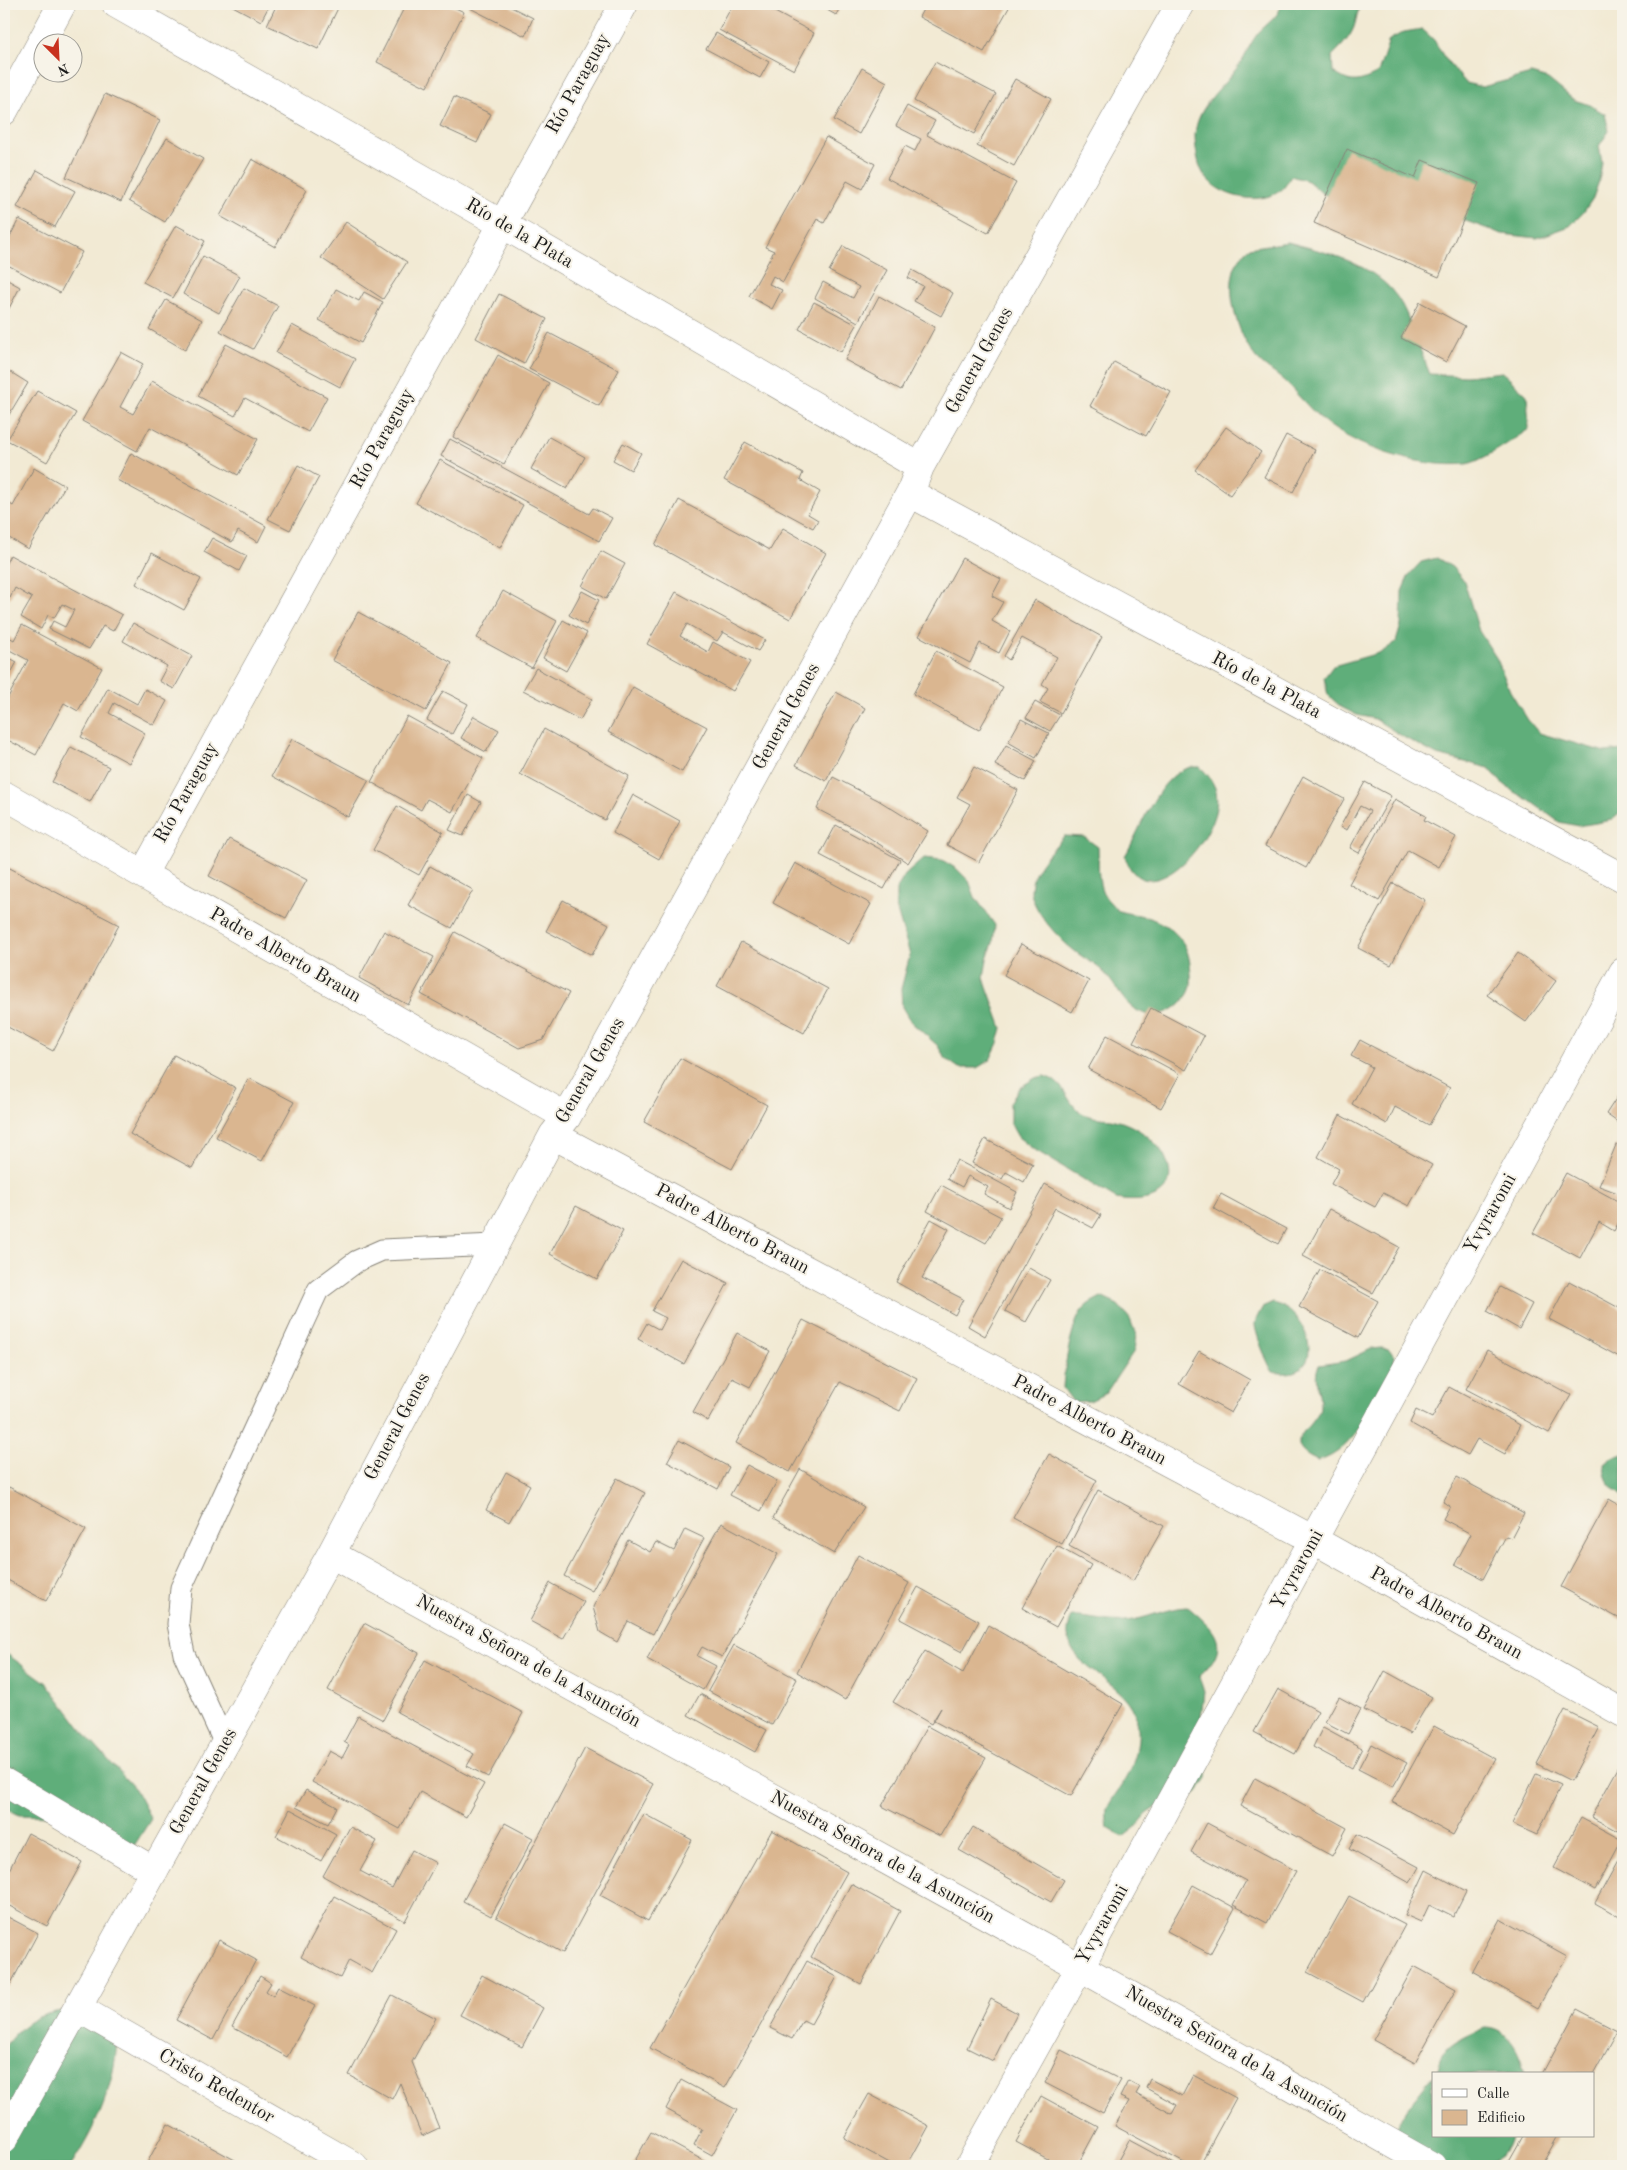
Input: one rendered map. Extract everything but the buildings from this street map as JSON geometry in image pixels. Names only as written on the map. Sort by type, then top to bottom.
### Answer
[{"type":"street","points":[[4,110],[62,4]]},
{"type":"street","name":"Río de la Plata","points":[[116,4],[502,224],[920,467]]},
{"type":"street","name":"Río Paraguay","points":[[143,874],[624,4]]},
{"type":"street","name":"General Genes","points":[[4,2138],[331,1554],[495,1245],[910,493],[920,467],[1180,4]]},
{"type":"street","name":"Río de la Plata","points":[[910,493],[1623,878]]},
{"type":"street","name":"Padre Alberto Braun","points":[[4,795],[143,874],[560,1126],[1314,1540],[1623,1713]]},
{"type":"street","name":"Yvyraromi","points":[[970,2166],[1623,972]]},
{"type":"street","name":"Nuestra Señora de la Asunción","points":[[331,1554],[1080,1967],[1432,2166]]},
{"type":"street","points":[[4,1782],[154,1871]]},
{"type":"street","name":"Cristo Redentor","points":[[78,2008],[354,2166]]},
{"type":"lane","points":[[225,1744],[184,1654],[178,1624],[181,1588],[318,1290],[357,1261],[382,1250],[495,1245]]},
{"type":"green space","points":[[1282,4],[1361,4],[1352,31],[1332,56],[1333,72],[1350,81],[1360,81],[1378,73],[1389,40],[1404,32],[1422,29],[1434,40],[1444,57],[1466,83],[1482,87],[1531,74],[1548,79],[1574,100],[1590,105],[1605,114],[1609,131],[1599,146],[1602,163],[1599,181],[1593,198],[1583,213],[1570,226],[1537,238],[1502,234],[1449,215],[1337,201],[1322,193],[1308,181],[1291,176],[1280,191],[1260,198],[1236,196],[1215,186],[1201,169],[1196,152],[1195,135],[1200,115],[1212,97],[1239,65],[1255,37],[1275,17]]},
{"type":"green space","points":[[1288,242],[1340,257],[1372,273],[1385,284],[1397,297],[1406,313],[1430,374],[1466,376],[1502,372],[1527,395],[1529,429],[1498,450],[1480,459],[1466,464],[1450,465],[1398,457],[1365,445],[1328,425],[1283,380],[1257,359],[1240,329],[1233,305],[1232,281],[1234,270],[1248,248]]},
{"type":"green space","points":[[1437,558],[1452,567],[1464,581],[1479,631],[1497,659],[1510,691],[1528,720],[1539,733],[1605,752],[1623,750],[1623,811],[1612,820],[1578,826],[1559,822],[1514,792],[1500,781],[1489,768],[1437,755],[1375,719],[1357,715],[1341,707],[1328,695],[1324,678],[1333,666],[1382,652],[1396,642],[1401,625],[1402,591],[1409,575],[1421,562]]},
{"type":"green space","points":[[1191,767],[1200,767],[1209,776],[1215,788],[1216,806],[1210,827],[1198,847],[1183,864],[1166,876],[1149,880],[1135,874],[1125,856],[1144,818],[1169,780],[1179,772]]},
{"type":"green space","points":[[1064,836],[1084,837],[1098,847],[1101,888],[1103,894],[1117,910],[1158,921],[1173,931],[1184,945],[1190,964],[1191,987],[1183,1001],[1171,1010],[1156,1015],[1133,1008],[1096,965],[1074,951],[1052,930],[1035,905],[1031,890],[1038,867]]},
{"type":"green space","points":[[924,858],[942,860],[957,869],[969,881],[975,897],[995,925],[993,943],[987,959],[984,978],[1002,1028],[998,1043],[990,1060],[977,1068],[959,1068],[946,1059],[937,1045],[911,1022],[902,1007],[901,989],[910,955],[896,907],[896,890],[905,875]]},
{"type":"green space","points":[[1044,1076],[1057,1083],[1076,1109],[1085,1115],[1119,1121],[1134,1127],[1154,1142],[1160,1148],[1169,1168],[1169,1179],[1166,1188],[1160,1194],[1151,1198],[1140,1200],[1116,1199],[1032,1148],[1018,1137],[1010,1122],[1010,1103],[1019,1088],[1035,1078]]},
{"type":"green space","points":[[1101,1297],[1118,1305],[1130,1319],[1136,1335],[1134,1351],[1106,1393],[1090,1401],[1073,1402],[1063,1388],[1072,1334],[1079,1315],[1084,1308]]},
{"type":"green space","points":[[1273,1303],[1286,1309],[1297,1319],[1305,1331],[1309,1345],[1308,1357],[1302,1367],[1291,1373],[1273,1372],[1255,1327],[1256,1319],[1262,1308]]},
{"type":"green space","points":[[1371,1349],[1389,1349],[1394,1356],[1395,1365],[1373,1407],[1355,1435],[1332,1456],[1318,1461],[1306,1454],[1300,1448],[1299,1441],[1302,1434],[1318,1414],[1320,1407],[1316,1375],[1319,1365],[1346,1361]]},
{"type":"green space","points":[[1623,1454],[1623,1496],[1614,1490],[1609,1482],[1605,1474],[1604,1463],[1610,1458]]},
{"type":"green space","points":[[1188,1607],[1213,1631],[1218,1647],[1215,1656],[1199,1676],[1204,1692],[1200,1726],[1208,1761],[1207,1778],[1197,1793],[1163,1803],[1147,1814],[1136,1827],[1123,1837],[1108,1828],[1107,1809],[1123,1783],[1134,1758],[1138,1741],[1135,1714],[1129,1702],[1120,1692],[1087,1666],[1071,1647],[1068,1629],[1071,1617],[1125,1621],[1171,1609]]},
{"type":"green space","points":[[4,1652],[47,1683],[89,1739],[135,1789],[151,1819],[132,1849],[55,1816],[19,1815],[4,1809]]},
{"type":"green space","points":[[61,2011],[117,2040],[112,2074],[103,2106],[71,2166],[4,2166],[4,2047],[28,2023],[42,2016]]},
{"type":"green space","points":[[1484,2028],[1500,2032],[1512,2042],[1520,2057],[1524,2072],[1436,2072],[1441,2057],[1446,2050],[1462,2039]]},
{"type":"green space","points":[[1432,2077],[1432,2138],[1510,2138],[1508,2147],[1502,2155],[1483,2164],[1437,2166],[1396,2130],[1408,2107]]}]
